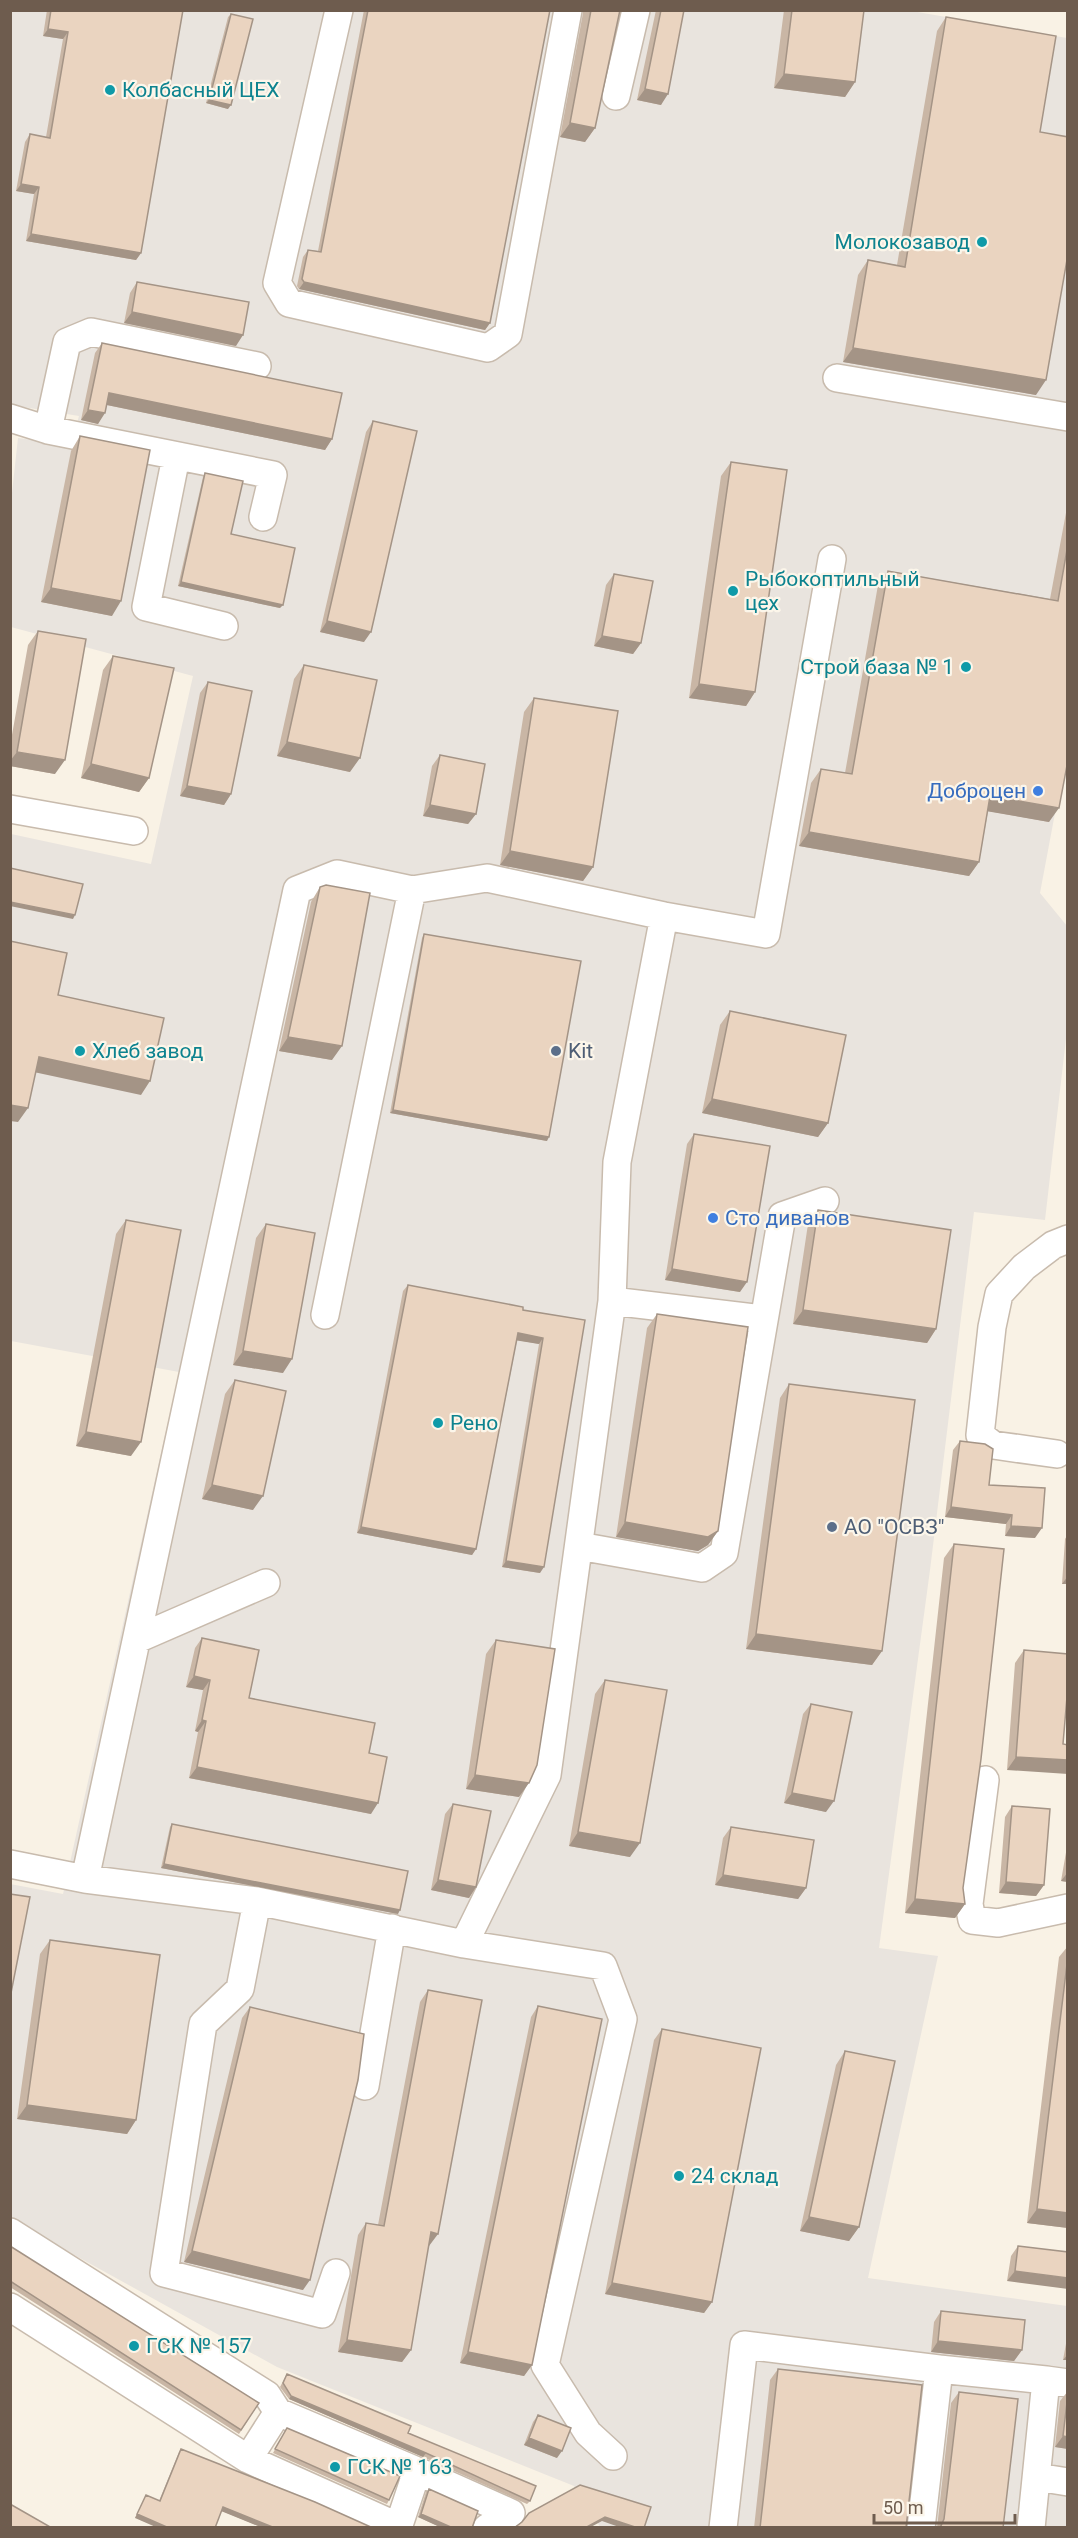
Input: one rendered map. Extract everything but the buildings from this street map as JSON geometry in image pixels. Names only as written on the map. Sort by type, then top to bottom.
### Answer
[{"type":"lane","points":[[339,10],[277,283],[290,303],[488,348],[508,334],[568,10]]},
{"type":"lane","points":[[616,96],[636,10]]},
{"type":"lane","points":[[48,430],[67,342],[91,332],[257,366]]},
{"type":"lane","points":[[837,378],[1068,417]]},
{"type":"lane","points":[[10,418],[48,430],[273,475],[263,517]]},
{"type":"lane","points":[[176,457],[146,607],[224,626]]},
{"type":"lane","points":[[86,1880],[297,890],[337,874],[412,890],[487,878],[664,916],[766,934],[832,559]]},
{"type":"lane","points":[[10,810],[134,831]]},
{"type":"lane","points":[[325,1315],[412,890]]},
{"type":"lane","points":[[464,1944],[547,1775],[612,1301],[617,1162],[664,916]]},
{"type":"lane","points":[[579,1546],[702,1568],[724,1553],[782,1215],[825,1201]]},
{"type":"lane","points":[[1057,1454],[993,1445],[980,1435],[999,1294],[1024,1267],[1053,1245],[1068,1239]]},
{"type":"lane","points":[[612,1301],[764,1319]]},
{"type":"lane","points":[[137,1639],[266,1583]]},
{"type":"lane","points":[[985,1780],[969,1904],[972,1920],[998,1923],[1068,1908]]},
{"type":"lane","points":[[10,1864],[86,1880],[257,1901],[464,1944],[603,1966],[623,2019],[545,2365],[588,2433],[613,2456]]},
{"type":"lane","points":[[257,1901],[240,1989],[203,2024],[164,2273],[322,2314],[336,2273]]},
{"type":"lane","points":[[365,2086],[392,1928]]},
{"type":"lane","points":[[10,2232],[267,2395],[278,2412],[417,2470],[511,2514],[487,2528]]},
{"type":"lane","points":[[10,2307],[248,2459],[398,2527],[417,2470]]},
{"type":"lane","points":[[723,2528],[744,2345],[1057,2381],[1037,2477],[1031,2528]]},
{"type":"lane","points":[[921,2528],[939,2369]]},
{"type":"lane","points":[[248,2459],[278,2412]]},
{"type":"lane","points":[[1037,2477],[1068,2482]]},
{"type":"shaded area","points":[[906,10],[1067,38],[1068,744],[1040,893],[1067,926],[1067,1030],[1045,1220],[974,1212],[930,1570],[879,1948],[938,1956],[868,2278],[1067,2306],[1067,2527],[600,2527],[574,2486],[277,2367],[11,2220],[10,1884],[63,1894],[179,1372],[11,1341],[11,834],[151,864],[193,676],[11,627],[10,511],[18,438],[71,445],[79,416],[11,405],[11,11]]},
{"type":"place","name":"Колбасный ЦЕХ","points":[[110,90]]},
{"type":"place","name":"Молокозавод","points":[[982,242]]},
{"type":"place","name":"Рыбокоптильный цех","points":[[733,591]]},
{"type":"place","name":"Строй база № 1","points":[[966,667]]},
{"type":"place","name":"Доброцен","points":[[1038,791]]},
{"type":"place","name":"Хлеб завод","points":[[80,1051]]},
{"type":"place","name":"Kit","points":[[556,1051]]},
{"type":"place","name":"Сто диванов","points":[[713,1218]]},
{"type":"place","name":"Рено","points":[[438,1423]]},
{"type":"place","name":"АО \"ОСВЗ\"","points":[[832,1527]]},
{"type":"place","name":"24 склад","points":[[679,2176]]},
{"type":"place","name":"ГСК № 157","points":[[134,2346]]},
{"type":"place","name":"ГСК № 163","points":[[335,2467]]}]
